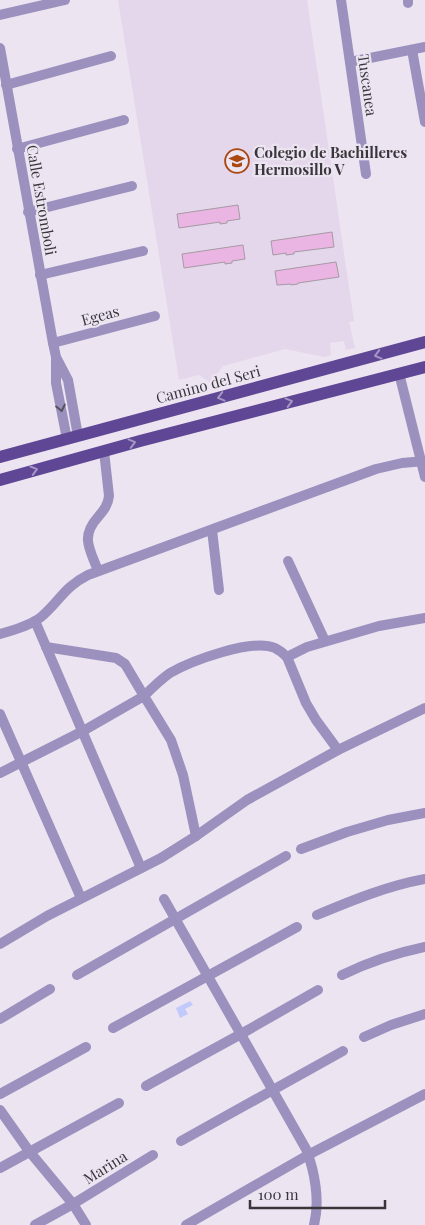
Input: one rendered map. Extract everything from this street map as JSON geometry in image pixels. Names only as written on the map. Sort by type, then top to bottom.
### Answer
[{"type":"main road","name":"Camino del Seri","points":[[0,457],[425,342]]},
{"type":"main road","points":[[0,480],[425,366]]},
{"type":"street","points":[[0,14],[65,0]]},
{"type":"street","name":"Tuscanea","points":[[340,0],[366,174]]},
{"type":"street","name":"Calle Estromboli","points":[[0,48],[28,212],[56,357]]},
{"type":"street","points":[[350,62],[425,48]]},
{"type":"street","points":[[412,50],[425,122]]},
{"type":"street","points":[[6,85],[111,56]]},
{"type":"street","points":[[17,149],[124,120]]},
{"type":"street","points":[[28,212],[132,186]]},
{"type":"street","points":[[40,275],[143,251]]},
{"type":"street","name":"Egeas","points":[[53,343],[155,316]]},
{"type":"street","points":[[56,357],[68,380],[73,438]]},
{"type":"street","points":[[56,357],[56,383],[73,438]]},
{"type":"street","points":[[399,373],[423,461],[425,477]]},
{"type":"street","points":[[56,383],[68,380]]},
{"type":"street","points":[[98,571],[88,544],[87,534],[91,525],[108,503],[109,496],[104,451]]},
{"type":"street","points":[[0,634],[35,621],[79,580],[98,571],[376,469],[402,463],[423,461]]},
{"type":"street","points":[[212,530],[219,590]]},
{"type":"street","points":[[288,561],[324,642]]},
{"type":"street","points":[[287,657],[302,649],[379,626],[425,618]]},
{"type":"street","points":[[35,621],[141,868]]},
{"type":"street","points":[[0,774],[83,732],[144,696],[169,674],[184,666],[216,653],[264,646],[274,648],[287,657],[309,709],[338,750]]},
{"type":"street","points":[[46,647],[116,658],[125,664],[172,740],[183,775],[196,836]]},
{"type":"street","points":[[0,944],[47,916],[161,858],[247,800],[338,750],[425,708]]},
{"type":"street","points":[[0,714],[81,898]]},
{"type":"street","points":[[301,849],[380,822],[425,813]]},
{"type":"street","points":[[77,975],[286,856]]},
{"type":"street","points":[[317,915],[363,895],[401,883],[425,878]]},
{"type":"street","points":[[164,899],[242,1034],[308,1156],[315,1183],[316,1218],[314,1225]]},
{"type":"street","points":[[113,1028],[297,927]]},
{"type":"street","points":[[342,975],[370,962],[425,947]]},
{"type":"street","points":[[0,1019],[50,990]]},
{"type":"street","points":[[146,1086],[318,990]]},
{"type":"street","points":[[364,1037],[391,1025],[425,1014]]},
{"type":"street","points":[[0,1094],[86,1047]]},
{"type":"street","points":[[181,1141],[343,1051]]},
{"type":"street","points":[[186,1225],[308,1156],[425,1094]]},
{"type":"street","points":[[0,1168],[119,1103]]},
{"type":"street","points":[[0,1110],[29,1151],[73,1204],[86,1225]]},
{"type":"street","name":"Marina","points":[[35,1225],[153,1156]]},
{"type":"shaded area","name":"Colegio de Bachilleres Hermosillo V","points":[[118,0],[307,0],[354,321],[349,322],[355,348],[346,350],[344,341],[330,343],[331,355],[324,357],[285,349],[223,366],[211,383],[199,375],[179,380]]},
{"type":"water","points":[[190,1001],[193,1005],[185,1009],[188,1014],[180,1018],[176,1008]]},
{"type":"building","points":[[238,205],[240,219],[227,221],[227,223],[220,224],[220,222],[179,228],[177,214]]},
{"type":"building","points":[[332,232],[334,247],[294,252],[294,254],[273,255],[271,241]]},
{"type":"building","points":[[243,245],[245,259],[232,261],[232,263],[225,264],[225,262],[184,268],[182,254]]},
{"type":"building","points":[[336,262],[339,277],[291,285],[277,285],[275,271]]},
{"type":"place","name":"Colegio de Bachilleres Hermosillo V","points":[[237,161]]}]
